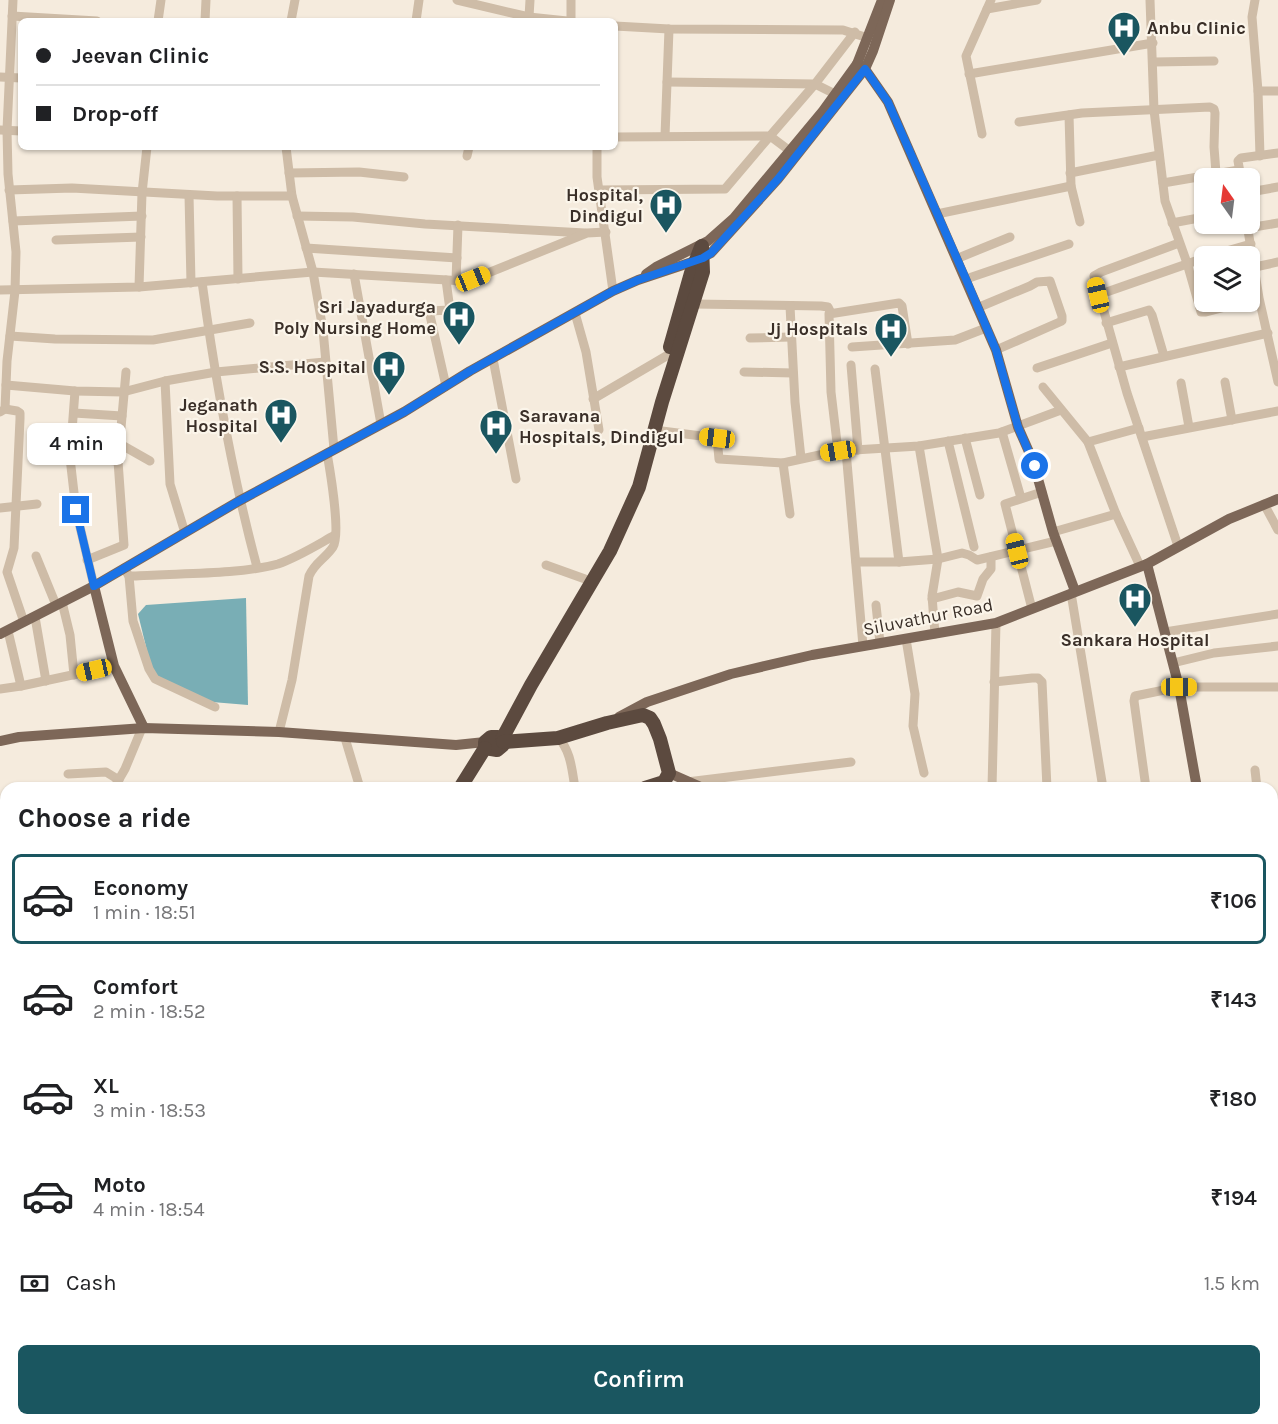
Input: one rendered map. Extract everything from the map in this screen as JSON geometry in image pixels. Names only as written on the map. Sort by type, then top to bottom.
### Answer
[{"type":"highway","points":[[494,743],[514,717],[622,527],[639,487],[654,430],[703,272],[700,255]]},
{"type":"highway","points":[[465,782],[492,757],[494,743],[626,505],[668,355],[700,255]]},
{"type":"highway","points":[[494,743],[558,738],[607,723],[643,716],[650,718],[658,733],[669,773],[664,782]]},
{"type":"highway","points":[[514,717],[513,730],[523,740]]},
{"type":"main road","points":[[794,153],[835,94],[861,66],[868,38],[882,0]]},
{"type":"main road","points":[[4,633],[94,586],[127,572],[185,532],[381,424],[613,291],[700,255],[794,153],[873,51],[890,0]]},
{"type":"main road","points":[[861,66],[888,102],[996,350],[1018,427],[1033,461],[1054,537],[1073,592]]},
{"type":"main road","points":[[638,280],[656,267],[700,255]]},
{"type":"main road","name":"Siluvathur Road","points":[[607,723],[647,702],[731,674],[812,655],[996,623],[1144,565],[1229,519],[1278,499]]},
{"type":"main road","points":[[1144,565],[1179,687],[1196,782]]},
{"type":"main road","points":[[94,586],[114,666],[143,728]]},
{"type":"main road","points":[[658,733],[657,707],[660,701],[673,693]]},
{"type":"main road","points":[[0,741],[19,737],[143,728],[279,732],[456,745],[494,743]]},
{"type":"main road","points":[[669,773],[687,782]]},
{"type":"street","points":[[14,0],[12,51],[5,77],[4,174],[9,190],[16,252],[15,291],[10,336],[4,349],[6,386],[2,410],[20,413],[18,505],[14,548],[4,564],[24,622]]},
{"type":"street","points":[[158,18],[161,0]]},
{"type":"street","points":[[205,18],[206,0]]},
{"type":"street","points":[[292,18],[295,0]]},
{"type":"street","points":[[416,18],[419,0]]},
{"type":"street","points":[[457,0],[493,4],[528,17],[538,18]]},
{"type":"street","points":[[528,17],[530,0]]},
{"type":"street","points":[[569,18],[571,0]]},
{"type":"street","points":[[982,134],[966,56],[968,49],[989,4],[1037,0]]},
{"type":"street","points":[[1150,0],[1154,110],[1163,183],[1167,209],[1194,288]]},
{"type":"street","points":[[1255,0],[1252,17],[1260,156]]},
{"type":"street","points":[[12,16],[46,18]]},
{"type":"street","points":[[618,26],[669,30],[843,30],[868,38]]},
{"type":"street","points":[[664,136],[669,30]]},
{"type":"street","points":[[599,190],[725,189],[815,84],[855,32]]},
{"type":"street","points":[[0,35],[12,36]]},
{"type":"street","points":[[969,74],[1153,43]]},
{"type":"street","points":[[0,50],[12,51]]},
{"type":"street","points":[[1154,62],[1214,61]]},
{"type":"street","points":[[667,82],[815,84],[835,94]]},
{"type":"street","points":[[1258,91],[1278,91]]},
{"type":"street","points":[[1019,122],[1069,114],[1214,109],[1216,168]]},
{"type":"street","points":[[1069,114],[1071,186],[1080,222]]},
{"type":"street","points":[[618,136],[770,136],[794,153]]},
{"type":"street","points":[[139,286],[142,193],[147,150]]},
{"type":"street","points":[[279,732],[292,680],[309,576],[316,563],[334,545],[335,535],[326,362],[313,272],[292,196],[286,150]]},
{"type":"street","points":[[597,150],[599,190],[613,291]]},
{"type":"street","points":[[1239,168],[1238,161],[1241,158],[1278,153]]},
{"type":"street","points":[[1070,173],[1159,155]]},
{"type":"street","points":[[290,172],[359,172],[404,177]]},
{"type":"street","points":[[1163,183],[1194,177]]},
{"type":"street","points":[[938,214],[1071,186]]},
{"type":"street","points":[[1260,190],[1278,187]]},
{"type":"street","points":[[9,190],[72,188],[189,195],[292,196]]},
{"type":"street","points":[[189,195],[191,283]]},
{"type":"street","points":[[237,196],[238,279]]},
{"type":"street","points":[[0,211],[12,217],[142,216]]},
{"type":"street","points":[[297,216],[353,217],[587,233],[606,232]]},
{"type":"street","points":[[1172,223],[1194,219]]},
{"type":"street","points":[[1260,225],[1278,223]]},
{"type":"street","points":[[446,386],[429,310],[450,310],[451,280],[457,258],[458,225]]},
{"type":"street","points":[[0,290],[139,286],[313,272],[451,280],[473,279],[587,233]]},
{"type":"street","points":[[1244,246],[1251,244],[1249,234]]},
{"type":"street","points":[[56,240],[141,237]]},
{"type":"street","points":[[956,259],[1010,237]]},
{"type":"street","points":[[1178,546],[1119,367],[1095,279],[1096,273],[1179,243]]},
{"type":"street","points":[[966,279],[1070,244]]},
{"type":"street","points":[[306,248],[457,258]]},
{"type":"street","points":[[1098,295],[1194,261]]},
{"type":"street","points":[[1260,266],[1278,262]]},
{"type":"street","points":[[354,274],[381,424]]},
{"type":"street","points":[[977,308],[1037,282],[1050,281],[1062,321],[996,350]]},
{"type":"street","points":[[202,282],[239,501],[257,567]]},
{"type":"street","points":[[831,313],[899,303],[902,306],[908,344]]},
{"type":"street","points":[[693,304],[828,307],[831,313]]},
{"type":"street","points":[[790,306],[793,373],[801,458]]},
{"type":"street","points":[[1106,323],[1149,310],[1164,357]]},
{"type":"street","points":[[1260,312],[1272,337],[1277,376]]},
{"type":"street","points":[[575,313],[586,352],[599,430]]},
{"type":"street","points":[[831,313],[828,317],[831,392],[842,451],[856,562],[863,646]]},
{"type":"street","points":[[10,336],[153,340],[250,323]]},
{"type":"street","points":[[852,348],[955,340],[986,328]]},
{"type":"street","points":[[750,338],[791,337]]},
{"type":"street","points":[[1119,367],[1272,337]]},
{"type":"street","points":[[1037,368],[1112,343]]},
{"type":"street","points":[[593,399],[668,355]]},
{"type":"street","points":[[493,359],[516,479]]},
{"type":"street","points":[[6,386],[123,392],[165,381],[216,372],[326,362]]},
{"type":"street","points":[[851,364],[858,450]]},
{"type":"street","points":[[875,369],[899,562]]},
{"type":"street","points":[[87,560],[124,545],[118,461],[126,372]]},
{"type":"street","points":[[744,372],[793,373]]},
{"type":"street","points":[[165,381],[170,484],[185,532]]},
{"type":"street","points":[[1225,382],[1232,420]]},
{"type":"street","points":[[1181,383],[1189,427]]},
{"type":"street","points":[[1043,387],[1088,442],[1116,514],[1144,565]]},
{"type":"street","points":[[75,391],[70,458],[76,510],[94,586]]},
{"type":"street","points":[[654,430],[717,438],[719,459],[783,463],[842,451],[920,446],[1002,432],[1061,410]]},
{"type":"street","points":[[1088,442],[1278,411]]},
{"type":"street","points":[[74,413],[122,416]]},
{"type":"street","points":[[1002,432],[1021,498]]},
{"type":"street","points":[[965,438],[980,495]]},
{"type":"street","points":[[948,441],[974,547]]},
{"type":"street","points":[[120,444],[150,461]]},
{"type":"street","points":[[920,446],[938,559],[932,599],[935,634]]},
{"type":"street","points":[[70,458],[118,461]]},
{"type":"street","points":[[783,463],[790,514]]},
{"type":"street","points":[[1032,609],[1005,504],[1042,492]]},
{"type":"street","points":[[0,508],[37,504]]},
{"type":"street","points":[[1264,504],[1278,530]]},
{"type":"street","points":[[856,562],[899,562],[938,559],[962,554],[969,555],[975,560],[991,558],[1017,551],[1116,514]]},
{"type":"street","points":[[215,707],[155,679],[149,669],[133,621],[127,572],[238,570],[277,564],[298,556],[335,535]]},
{"type":"street","points":[[36,556],[59,604],[70,635],[74,675]]},
{"type":"street","points":[[932,599],[958,592],[977,597],[984,576],[991,570],[991,558]]},
{"type":"street","points":[[546,565],[585,579]]},
{"type":"street","points":[[1073,592],[1102,782]]},
{"type":"street","points":[[876,605],[880,643]]},
{"type":"street","points":[[1165,632],[1278,614]]},
{"type":"street","points":[[35,617],[46,681]]},
{"type":"street","points":[[992,782],[996,623]]},
{"type":"street","points":[[4,633],[21,686]]},
{"type":"street","points":[[906,639],[915,694],[913,726],[924,773]]},
{"type":"street","points":[[1173,663],[1214,653],[1278,646]]},
{"type":"street","points":[[0,689],[114,666]]},
{"type":"street","points":[[994,682],[1032,678],[1038,678],[1042,682],[1047,782]]},
{"type":"street","points":[[1145,782],[1134,698],[1138,695],[1179,687],[1278,687]]},
{"type":"street","points":[[118,782],[143,728]]},
{"type":"street","points":[[345,738],[346,753],[353,782]]},
{"type":"street","points":[[345,738],[358,782]]},
{"type":"street","points":[[558,738],[568,752],[574,782]]},
{"type":"street","points":[[687,782],[851,762]]},
{"type":"street","points":[[1255,770],[1256,782]]},
{"type":"street","points":[[68,774],[106,772],[115,782]]},
{"type":"water","points":[[246,598],[248,705],[212,702],[155,675],[138,614],[146,605]]},
{"type":"place","name":"Anbu Clinic","points":[[1124,57]]},
{"type":"place","name":"Hospital, Dindigul","points":[[666,234]]},
{"type":"place","name":"Sri Jayadurga Poly Nursing Home","points":[[459,346]]},
{"type":"place","name":"Jj Hospitals","points":[[891,358]]},
{"type":"place","name":"S.S. Hospital","points":[[389,396]]},
{"type":"place","name":"Jeganath Hospital","points":[[281,444]]},
{"type":"place","name":"Saravana Hospitals, Dindigul","points":[[496,455]]},
{"type":"place","name":"Sankara Hospital","points":[[1135,628]]},
{"type":"route","points":[[76,510],[94,586],[239,501],[404,412],[470,371],[613,291],[703,258],[711,253],[766,193],[865,69],[888,102],[966,279],[996,350],[1018,427],[1035,466]]}]
